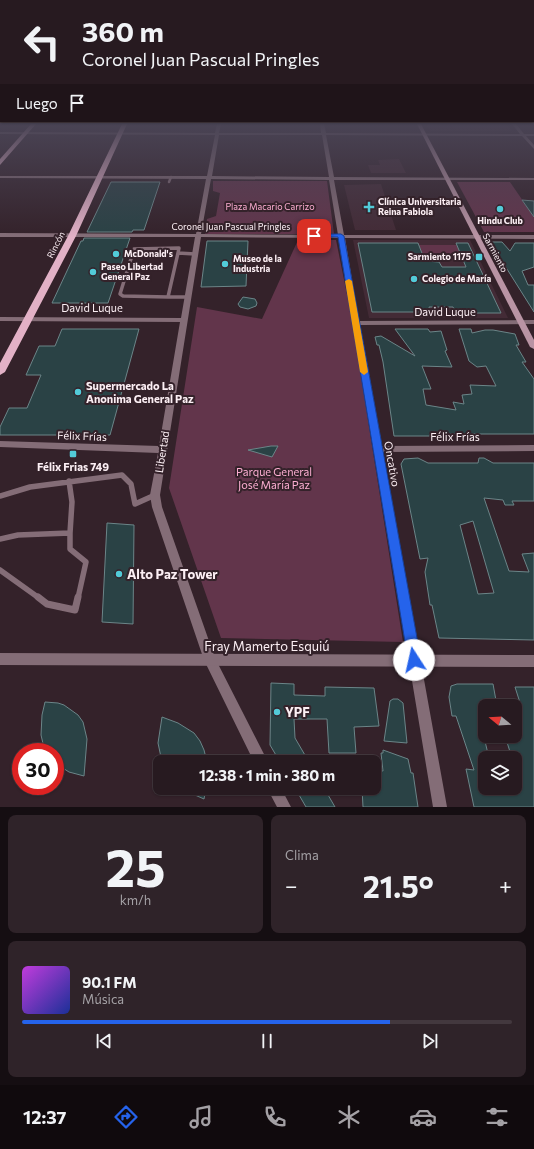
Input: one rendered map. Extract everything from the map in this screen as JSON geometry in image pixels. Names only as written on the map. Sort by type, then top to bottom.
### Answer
[{"type":"main road","name":"Rincón","points":[[0,372],[72,236],[107,162]]},
{"type":"main road","name":"Sarmiento","points":[[439,162],[534,348]]},
{"type":"street","name":"Libertad","points":[[212,162],[155,495],[157,508],[210,660],[258,755]]},
{"type":"street","name":"Oncativo","points":[[328,162],[440,807]]},
{"type":"street","points":[[0,177],[100,177],[170,180],[208,178],[534,179]]},
{"type":"street","name":"Coronel Juan Pascual Pringles","points":[[0,235],[534,237]]},
{"type":"street","name":"David Luque","points":[[0,319],[184,320]]},
{"type":"street","name":"David Luque","points":[[356,323],[534,322]]},
{"type":"street","name":"Félix Frías","points":[[0,444],[163,450]]},
{"type":"street","name":"Félix Frías","points":[[377,449],[534,448]]},
{"type":"street","name":"Fray Mamerto Esquiú","points":[[0,659],[534,661]]},
{"type":"street","points":[[278,795],[284,807]]},
{"type":"lane","points":[[168,297],[179,248],[134,249],[120,294],[123,296],[168,297],[188,297]]},
{"type":"lane","points":[[178,253],[195,254]]},
{"type":"lane","points":[[0,496],[30,487],[122,475],[131,484],[135,504],[155,495]]},
{"type":"lane","points":[[0,570],[47,604],[75,610],[86,562],[70,549],[72,502],[69,481]]},
{"type":"lane","points":[[0,539],[18,535],[70,533]]},
{"type":"shaded area","points":[[379,162],[400,162],[406,173],[371,173],[368,165],[380,165]]},
{"type":"shaded area","name":"Clínica Universitaria Reina Fabiola","points":[[381,184],[396,230],[355,230],[344,185]]},
{"type":"shaded area","name":"Colegio de María","points":[[353,240],[470,240],[508,318],[369,318]]},
{"type":"green space","name":"Plaza Macario Carrizo","points":[[213,181],[327,181],[334,234],[205,234],[207,219],[216,216],[220,193],[213,191]]},
{"type":"green space","name":"Hindu Club","points":[[457,182],[510,182],[534,217],[534,232],[484,232]]},
{"type":"green space","name":"Parque General José María Paz","points":[[298,240],[336,240],[352,319],[403,642],[221,638],[169,488],[197,307],[262,319]]},
{"type":"green space","points":[[419,245],[457,245],[462,257],[423,257]]},
{"type":"building","points":[[111,182],[160,182],[144,230],[133,230],[132,232],[87,232]]},
{"type":"building","points":[[522,200],[534,201],[534,217]]},
{"type":"building","name":"Paseo Libertad General Paz","points":[[84,238],[130,238],[108,303],[52,303],[81,241],[83,241]]},
{"type":"building","name":"Museo de la Industria","points":[[207,241],[248,241],[246,286],[201,287]]},
{"type":"building","points":[[490,242],[502,242],[510,251],[515,243],[534,243],[534,267],[522,271],[528,285],[534,285],[534,312]]},
{"type":"building","name":"Colegio de María","points":[[358,243],[418,243],[425,261],[439,262],[442,267],[466,267],[456,243],[468,243],[501,313],[456,313],[453,307],[429,307],[430,312],[372,312]]},
{"type":"building","points":[[243,297],[255,299],[257,303],[256,306],[248,309],[240,307],[238,304]]},
{"type":"building","name":"Supermercado La Anonima General Paz","points":[[62,329],[139,329],[110,435],[0,435],[0,427],[9,408],[27,408],[41,375],[26,375],[39,346],[55,346]]},
{"type":"building","points":[[395,329],[428,329],[430,332],[441,331],[447,350],[445,351],[452,367],[422,366],[431,389],[423,389],[426,405],[456,410],[453,402],[464,404],[462,395],[472,394],[470,385],[496,386],[486,366],[477,367],[469,361],[459,329],[471,329],[472,333],[493,330],[515,334],[519,345],[516,345],[526,362],[522,362],[534,379],[534,434],[430,434],[430,436],[394,436],[383,362],[379,345],[377,345],[375,337],[381,336],[415,356]]},
{"type":"building","points":[[278,446],[272,457],[248,450]]},
{"type":"building","points":[[418,458],[428,463],[478,463],[479,458],[484,458],[493,463],[534,463],[534,501],[512,501],[514,505],[505,505],[503,500],[484,498],[509,571],[529,572],[522,554],[534,553],[534,640],[439,638],[432,605],[430,605],[425,572],[428,558],[420,559],[401,464],[404,459]],"holes":[[[473,521],[494,593],[478,594],[460,525]]]},
{"type":"building","name":"Alto Paz Tower","points":[[107,523],[134,525],[133,624],[102,622]]},
{"type":"building","points":[[271,683],[294,684],[294,695],[325,696],[325,687],[374,688],[379,726],[354,727],[356,753],[329,753],[327,719],[294,719],[295,738],[305,755],[276,755],[270,745]]},
{"type":"building","points":[[457,684],[493,684],[496,699],[478,699],[478,743],[485,743],[487,751],[478,751],[478,795],[522,795],[522,751],[510,751],[507,743],[522,743],[522,699],[519,699],[515,687],[534,687],[534,807],[474,807],[466,769],[474,770],[456,716],[452,716],[449,697],[451,686]]},
{"type":"building","points":[[393,699],[398,699],[403,703],[407,743],[384,741],[390,701]]},
{"type":"building","points":[[45,702],[58,703],[64,705],[78,715],[83,722],[87,739],[84,776],[69,772],[64,769],[64,743],[43,743],[41,735],[42,715]]},
{"type":"building","points":[[162,717],[178,723],[194,733],[200,741],[205,755],[161,755],[158,743]]},
{"type":"building","points":[[383,750],[408,759],[411,773],[413,773],[418,807],[363,807],[362,795],[381,795],[381,771],[383,771],[381,753],[383,753]]},
{"type":"building","points":[[195,795],[205,795],[204,799]]},
{"type":"building","points":[[299,795],[328,795],[335,807],[306,807]]},
{"type":"slow traffic","points":[[349,281],[364,372]]},
{"type":"place","name":"Clínica Universitaria Reina Fabiola","points":[[369,207]]},
{"type":"place","name":"Hindu Club","points":[[500,209]]},
{"type":"place","name":"McDonald's","points":[[116,254]]},
{"type":"place","name":"Sarmiento 1175","points":[[479,257]]},
{"type":"place","name":"Museo de la Industria","points":[[225,264]]},
{"type":"place","name":"Paseo Libertad General Paz","points":[[93,272]]},
{"type":"place","name":"Colegio de María","points":[[414,279]]},
{"type":"place","name":"Supermercado La Anonima General Paz","points":[[78,392]]},
{"type":"place","name":"Félix Frias 749","points":[[73,454]]},
{"type":"place","name":"Alto Paz Tower","points":[[119,574]]},
{"type":"place","name":"YPF","points":[[277,712]]},
{"type":"route","points":[[314,236],[341,236],[414,660]]}]
